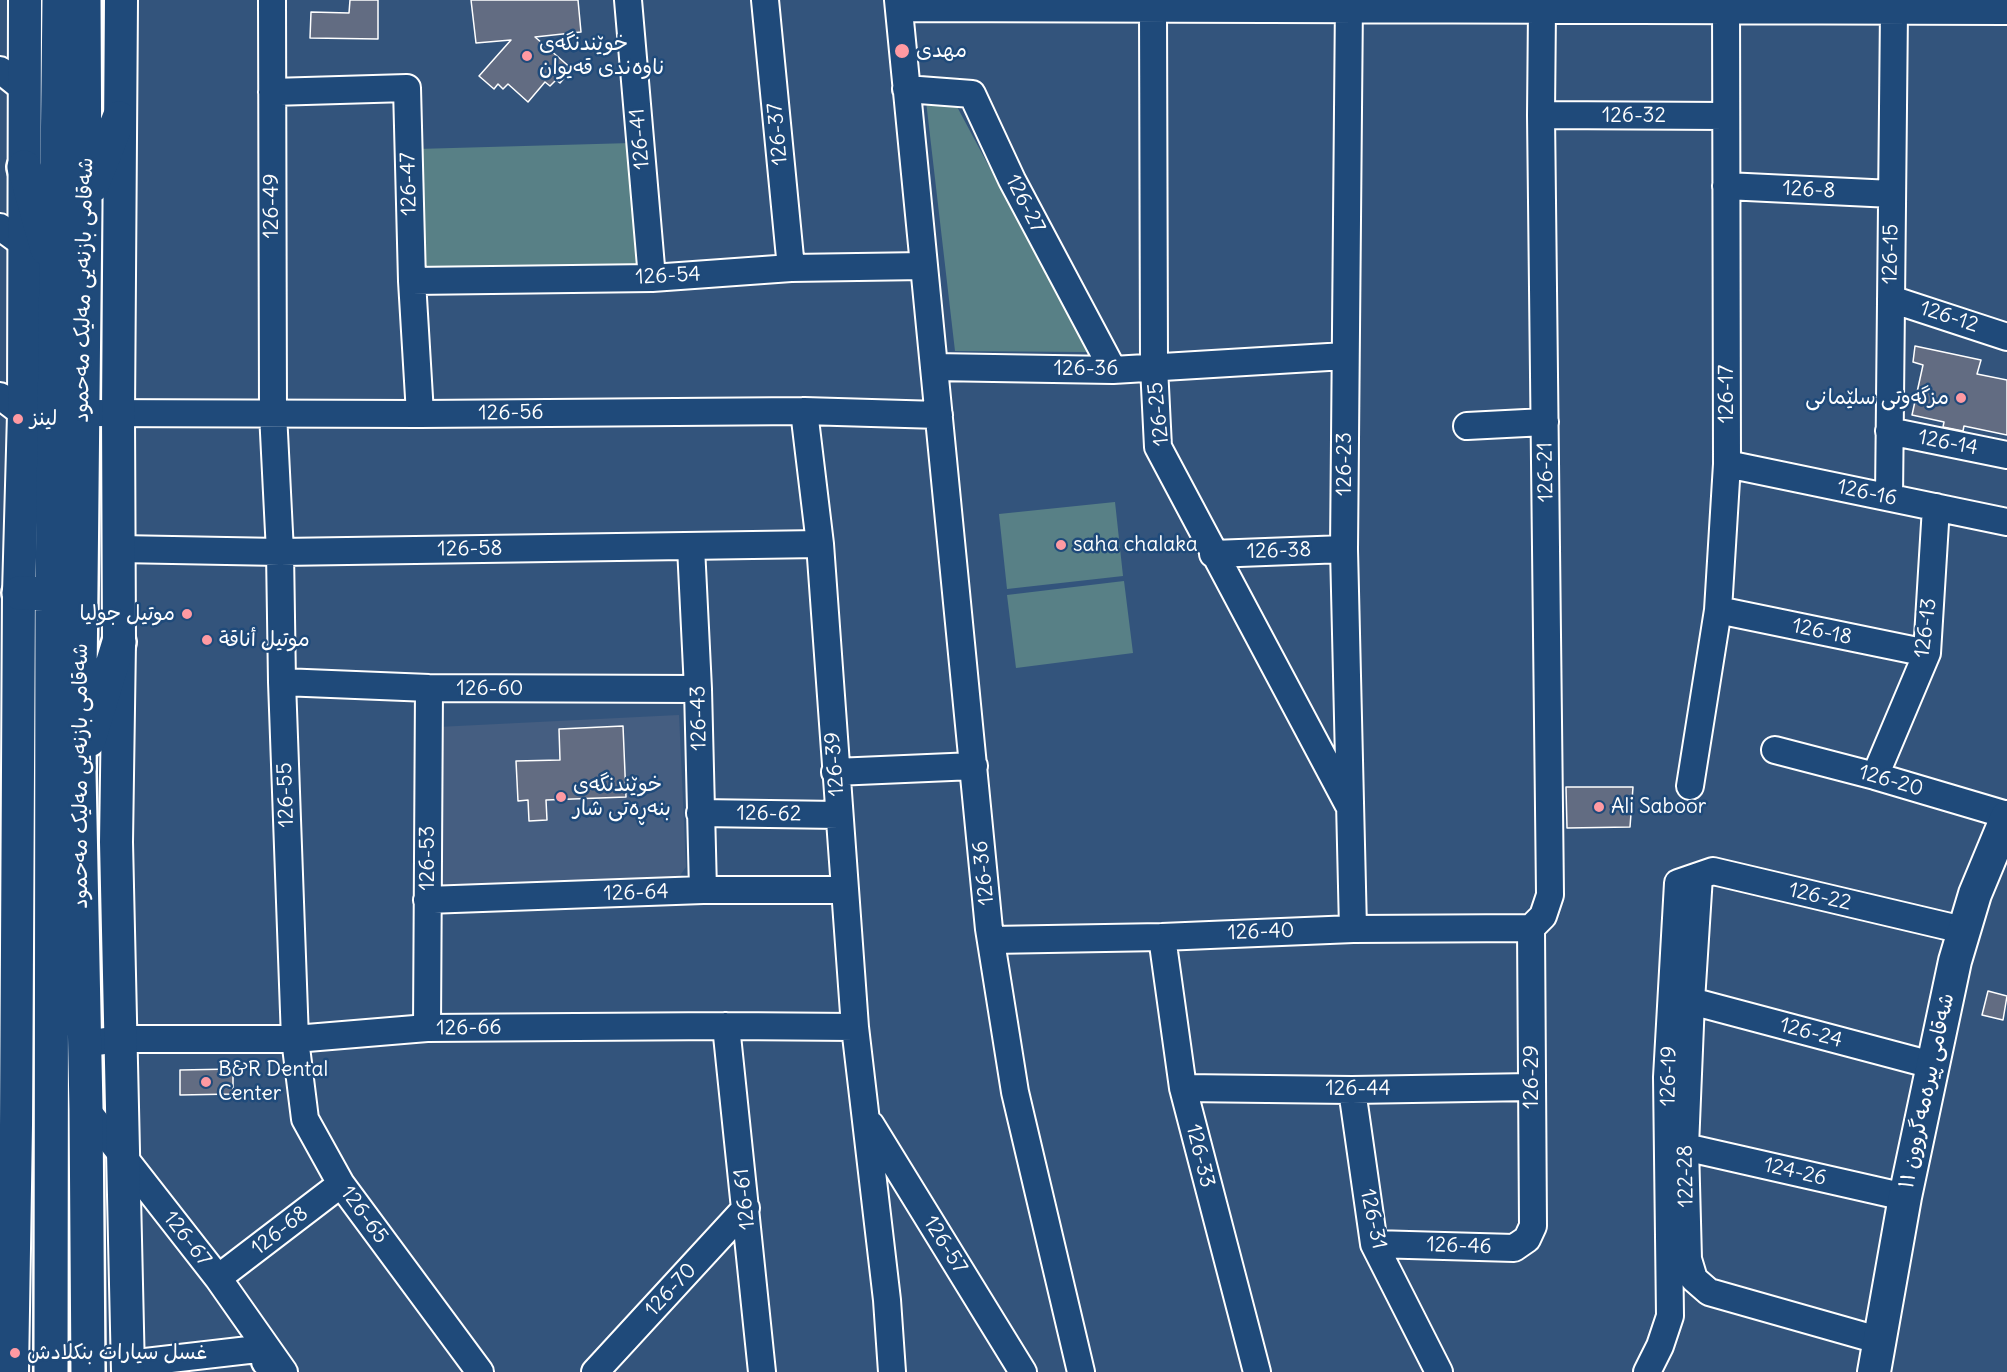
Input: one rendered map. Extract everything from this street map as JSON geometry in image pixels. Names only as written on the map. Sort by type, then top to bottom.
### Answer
[{"type":"highway","name":"شەقامی بازنەیی مەلیک مەحمود","points":[[51,1372],[52,594],[59,0]]},
{"type":"highway","name":"شەقامی بازنەیی مەلیک مەحمود","points":[[84,0],[85,205],[79,773],[86,1109],[88,1372]]},
{"type":"highway","points":[[85,205],[119,118]]},
{"type":"highway","points":[[24,167],[57,284]]},
{"type":"highway","points":[[19,593],[52,594]]},
{"type":"highway","points":[[79,773],[119,642]]},
{"type":"main road","points":[[12,1372],[8,1123],[19,593],[12,405],[25,245],[25,0]]},
{"type":"main road","points":[[121,0],[119,642],[116,842],[128,1368]]},
{"type":"main road","name":"شەقامی پیرەمەگروون ١١","points":[[1874,1372],[1905,1197],[1963,930],[2007,816]]},
{"type":"main road","name":"شەقامی پیرەمەگروون ١١","points":[[1890,1372],[1969,972],[1986,913],[2007,859]]},
{"type":"street","name":"126-49","points":[[272,0],[273,413],[280,552]]},
{"type":"street","name":"126-41","points":[[628,0],[652,279]]},
{"type":"street","name":"126-37","points":[[765,0],[791,268]]},
{"type":"street","points":[[899,4],[1153,8],[1349,4],[1542,9],[1726,5],[2007,11]]},
{"type":"street","name":"126-36","points":[[899,4],[991,940],[1015,1092],[1081,1372]]},
{"type":"street","name":"126-23","points":[[1349,4],[1344,549],[1353,929]]},
{"type":"street","name":"126-17","points":[[1690,786],[1718,610],[1727,464],[1726,5]]},
{"type":"street","name":"126-25","points":[[1153,8],[1154,367],[1158,447],[1351,810]]},
{"type":"street","name":"126-21","points":[[1531,928],[1543,916],[1550,896],[1541,115],[1542,9]]},
{"type":"street","name":"126-15","points":[[1888,497],[1894,10]]},
{"type":"street","points":[[0,70],[24,89]]},
{"type":"street","name":"126-47","points":[[272,92],[407,88],[412,281],[420,414]]},
{"type":"street","name":"126-27","points":[[906,89],[972,94],[1012,180],[1113,370]]},
{"type":"street","name":"126-32","points":[[1541,115],[1726,116]]},
{"type":"street","name":"126-8","points":[[1726,186],[1892,194]]},
{"type":"street","points":[[0,227],[25,245]]},
{"type":"street","name":"126-54","points":[[412,281],[652,279],[791,268],[924,266]]},
{"type":"street","name":"126-12","points":[[1891,298],[2007,337]]},
{"type":"street","name":"126-36","points":[[934,367],[1113,370],[1345,356]]},
{"type":"street","name":"126-56","points":[[82,413],[420,414],[804,411],[939,415]]},
{"type":"street","name":"126-39","points":[[804,411],[820,544],[855,1027],[887,1300],[892,1372]]},
{"type":"street","points":[[1467,426],[1545,422]]},
{"type":"street","name":"126-14","points":[[1889,431],[2007,455]]},
{"type":"street","name":"126-16","points":[[1727,464],[2007,522]]},
{"type":"street","name":"126-13","points":[[1875,776],[1927,653],[1936,507]]},
{"type":"street","name":"126-58","points":[[119,549],[280,552],[820,544]]},
{"type":"street","name":"126-43","points":[[691,547],[698,689],[703,890]]},
{"type":"street","name":"126-38","points":[[1213,554],[1344,549]]},
{"type":"street","name":"126-55","points":[[280,552],[282,682],[295,1039]]},
{"type":"street","name":"126-18","points":[[1718,610],[1927,653]]},
{"type":"street","name":"126-60","points":[[282,682],[429,688],[698,689]]},
{"type":"street","name":"126-53","points":[[427,1028],[429,688]]},
{"type":"street","name":"126-20","points":[[1775,750],[1875,776],[2007,816]]},
{"type":"street","points":[[835,772],[974,766]]},
{"type":"street","name":"126-62","points":[[700,813],[839,815]]},
{"type":"street","name":"126-22","points":[[1688,880],[1713,871],[1963,930]]},
{"type":"street","name":"122-28","points":[[1688,880],[1690,1001],[1684,1147],[1688,1259],[1694,1280],[1709,1292],[1878,1340]]},
{"type":"street","name":"126-19","points":[[1647,1372],[1670,1316],[1667,1077],[1688,880]]},
{"type":"street","name":"126-64","points":[[427,900],[703,890],[844,890]]},
{"type":"street","name":"126-40","points":[[991,940],[1162,937],[1353,929],[1531,928]]},
{"type":"street","name":"126-29","points":[[1531,928],[1533,1226]]},
{"type":"street","name":"126-33","points":[[1162,937],[1184,1088],[1257,1372]]},
{"type":"street","name":"126-24","points":[[1690,1001],[1932,1065]]},
{"type":"street","name":"126-61","points":[[726,1026],[762,1372]]},
{"type":"street","name":"126-66","points":[[84,1044],[119,1039],[295,1039],[427,1028],[855,1027]]},
{"type":"street","name":"126-65","points":[[295,1039],[305,1119],[341,1184],[480,1372]]},
{"type":"street","name":"126-44","points":[[1184,1088],[1352,1090],[1532,1087]]},
{"type":"street","name":"126-31","points":[[1352,1090],[1374,1244],[1439,1372]]},
{"type":"street","name":"126-67","points":[[86,1109],[218,1278],[265,1360],[284,1372]]},
{"type":"street","name":"126-57","points":[[867,1117],[1023,1372]]},
{"type":"street","name":"124-26","points":[[1684,1147],[1905,1197]]},
{"type":"street","name":"126-68","points":[[218,1278],[341,1184]]},
{"type":"street","name":"126-70","points":[[595,1372],[746,1208]]},
{"type":"street","name":"126-46","points":[[1374,1244],[1514,1248],[1527,1239],[1533,1226]]},
{"type":"street","points":[[128,1368],[265,1360]]},
{"type":"shaded area","name":"خوێندنگەی بنەڕەتی شار","points":[[679,715],[686,867],[676,881],[440,889],[438,727]]},
{"type":"green space","points":[[926,101],[954,101],[1088,352],[955,351]]},
{"type":"green space","points":[[632,143],[638,268],[423,269],[417,149]]},
{"type":"green space","name":"saha chalaka","points":[[1115,502],[1123,576],[1007,589],[999,514]]},
{"type":"green space","name":"saha chalaka","points":[[1124,581],[1133,653],[1016,668],[1007,595]]},
{"type":"building","points":[[350,0],[378,0],[378,39],[310,38],[311,12],[349,13]]},
{"type":"building","name":"خوێندنگەی ناوەندی قەیوان","points":[[471,0],[578,0],[581,32],[535,37],[572,69],[560,83],[556,80],[550,86],[545,82],[528,102],[508,84],[503,89],[498,84],[494,89],[479,76],[511,40],[476,43]]},
{"type":"building","name":"مزگەوتی سلێمانی","points":[[1915,346],[1981,360],[1977,374],[2007,380],[2007,435],[1964,426],[1963,431],[1943,427],[1944,422],[1912,415],[1923,365],[1913,362]]},
{"type":"building","points":[[623,726],[626,797],[546,800],[547,820],[529,821],[528,800],[518,801],[516,761],[560,760],[559,729]]},
{"type":"building","name":"Ali Saboor","points":[[1566,787],[1633,787],[1630,827],[1567,828]]},
{"type":"building","points":[[1988,991],[2007,996],[2003,1020],[1982,1015]]},
{"type":"building","name":"B&R Dental Center","points":[[233,1069],[233,1094],[180,1095],[180,1070]]},
{"type":"place","name":"مهدی","points":[[902,51]]},
{"type":"place","name":"خوێندنگەی ناوەندی قەیوان","points":[[527,56]]},
{"type":"place","name":"مزگەوتی سلێمانی","points":[[1961,398]]},
{"type":"place","name":"لينز","points":[[18,419]]},
{"type":"place","name":"saha chalaka","points":[[1061,545]]},
{"type":"place","name":"موتيل جوليا","points":[[187,614]]},
{"type":"place","name":"موتيل أناقة","points":[[207,640]]},
{"type":"place","name":"خوێندنگەی بنەڕەتی شار","points":[[561,797]]},
{"type":"place","name":"Ali Saboor","points":[[1599,807]]},
{"type":"place","name":"B&R Dental Center","points":[[206,1082]]},
{"type":"place","name":"غسل سيارات بنكلادش","points":[[15,1353]]}]
